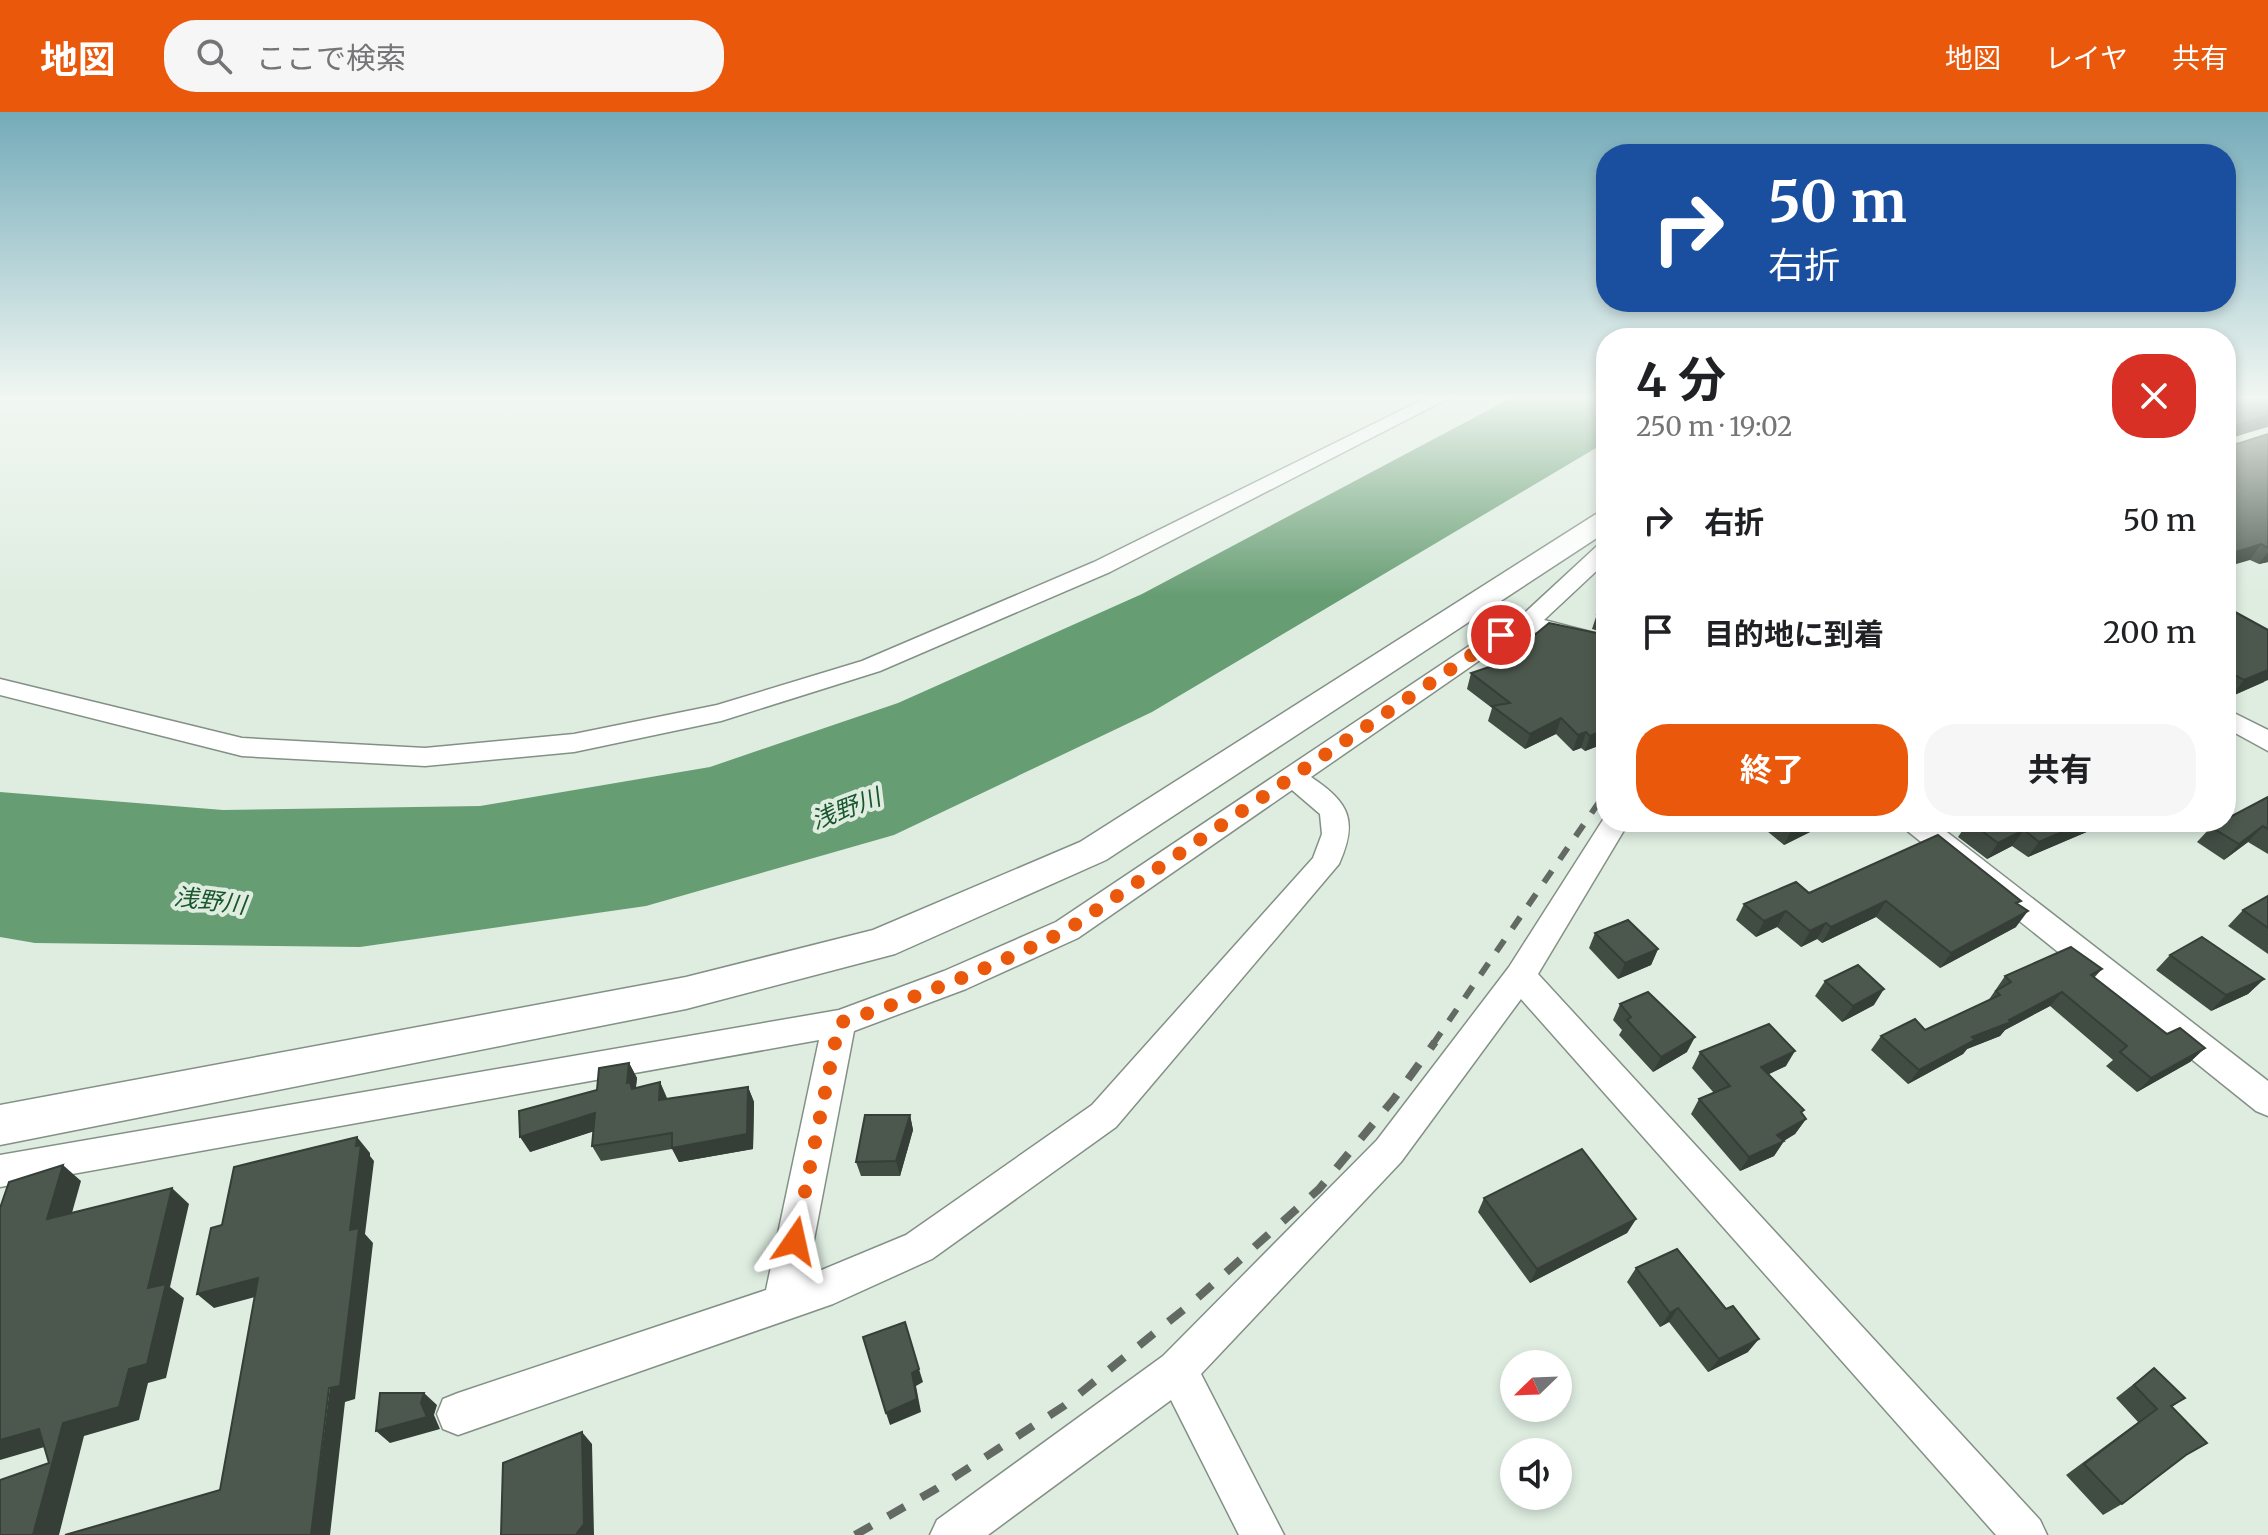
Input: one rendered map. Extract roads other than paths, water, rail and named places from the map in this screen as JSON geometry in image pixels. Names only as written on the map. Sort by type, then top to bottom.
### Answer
[{"type":"street","points":[[0,687],[242,747],[425,757],[589,740],[721,713],[871,666],[1102,567],[1309,463]]},
{"type":"street","points":[[0,1125],[686,993],[881,943],[1093,851],[1596,526]]},
{"type":"street","points":[[1532,625],[1596,560]]},
{"type":"street","points":[[0,1171],[839,1023],[985,970],[1067,930],[1501,635],[1532,625],[1596,579]]},
{"type":"street","points":[[1532,625],[1596,641]]},
{"type":"street","points":[[2236,723],[2268,742]]},
{"type":"street","points":[[458,1414],[833,1286],[919,1247],[1104,1116],[1325,864],[1335,843],[1338,821],[1329,802],[1294,778]]},
{"type":"street","points":[[952,1535],[1177,1370],[1389,1151],[1520,976],[1609,832]]},
{"type":"street","points":[[1928,832],[2268,1101]]},
{"type":"street","points":[[1520,976],[2025,1535]]},
{"type":"street","points":[[783,1303],[839,1023]]},
{"type":"street","points":[[1177,1370],[1262,1535]]},
{"type":"water","name":"浅野川","points":[[1388,463],[1570,463],[1152,712],[894,835],[646,906],[360,947],[35,943],[0,937],[0,792],[223,810],[480,806],[710,767],[898,703],[1142,594]]},
{"type":"railway","points":[[1433,1044],[1596,807]]},
{"type":"railway","points":[[855,1535],[936,1489],[1064,1406],[1193,1302],[1319,1189],[1393,1100],[1435,1042]]}]
